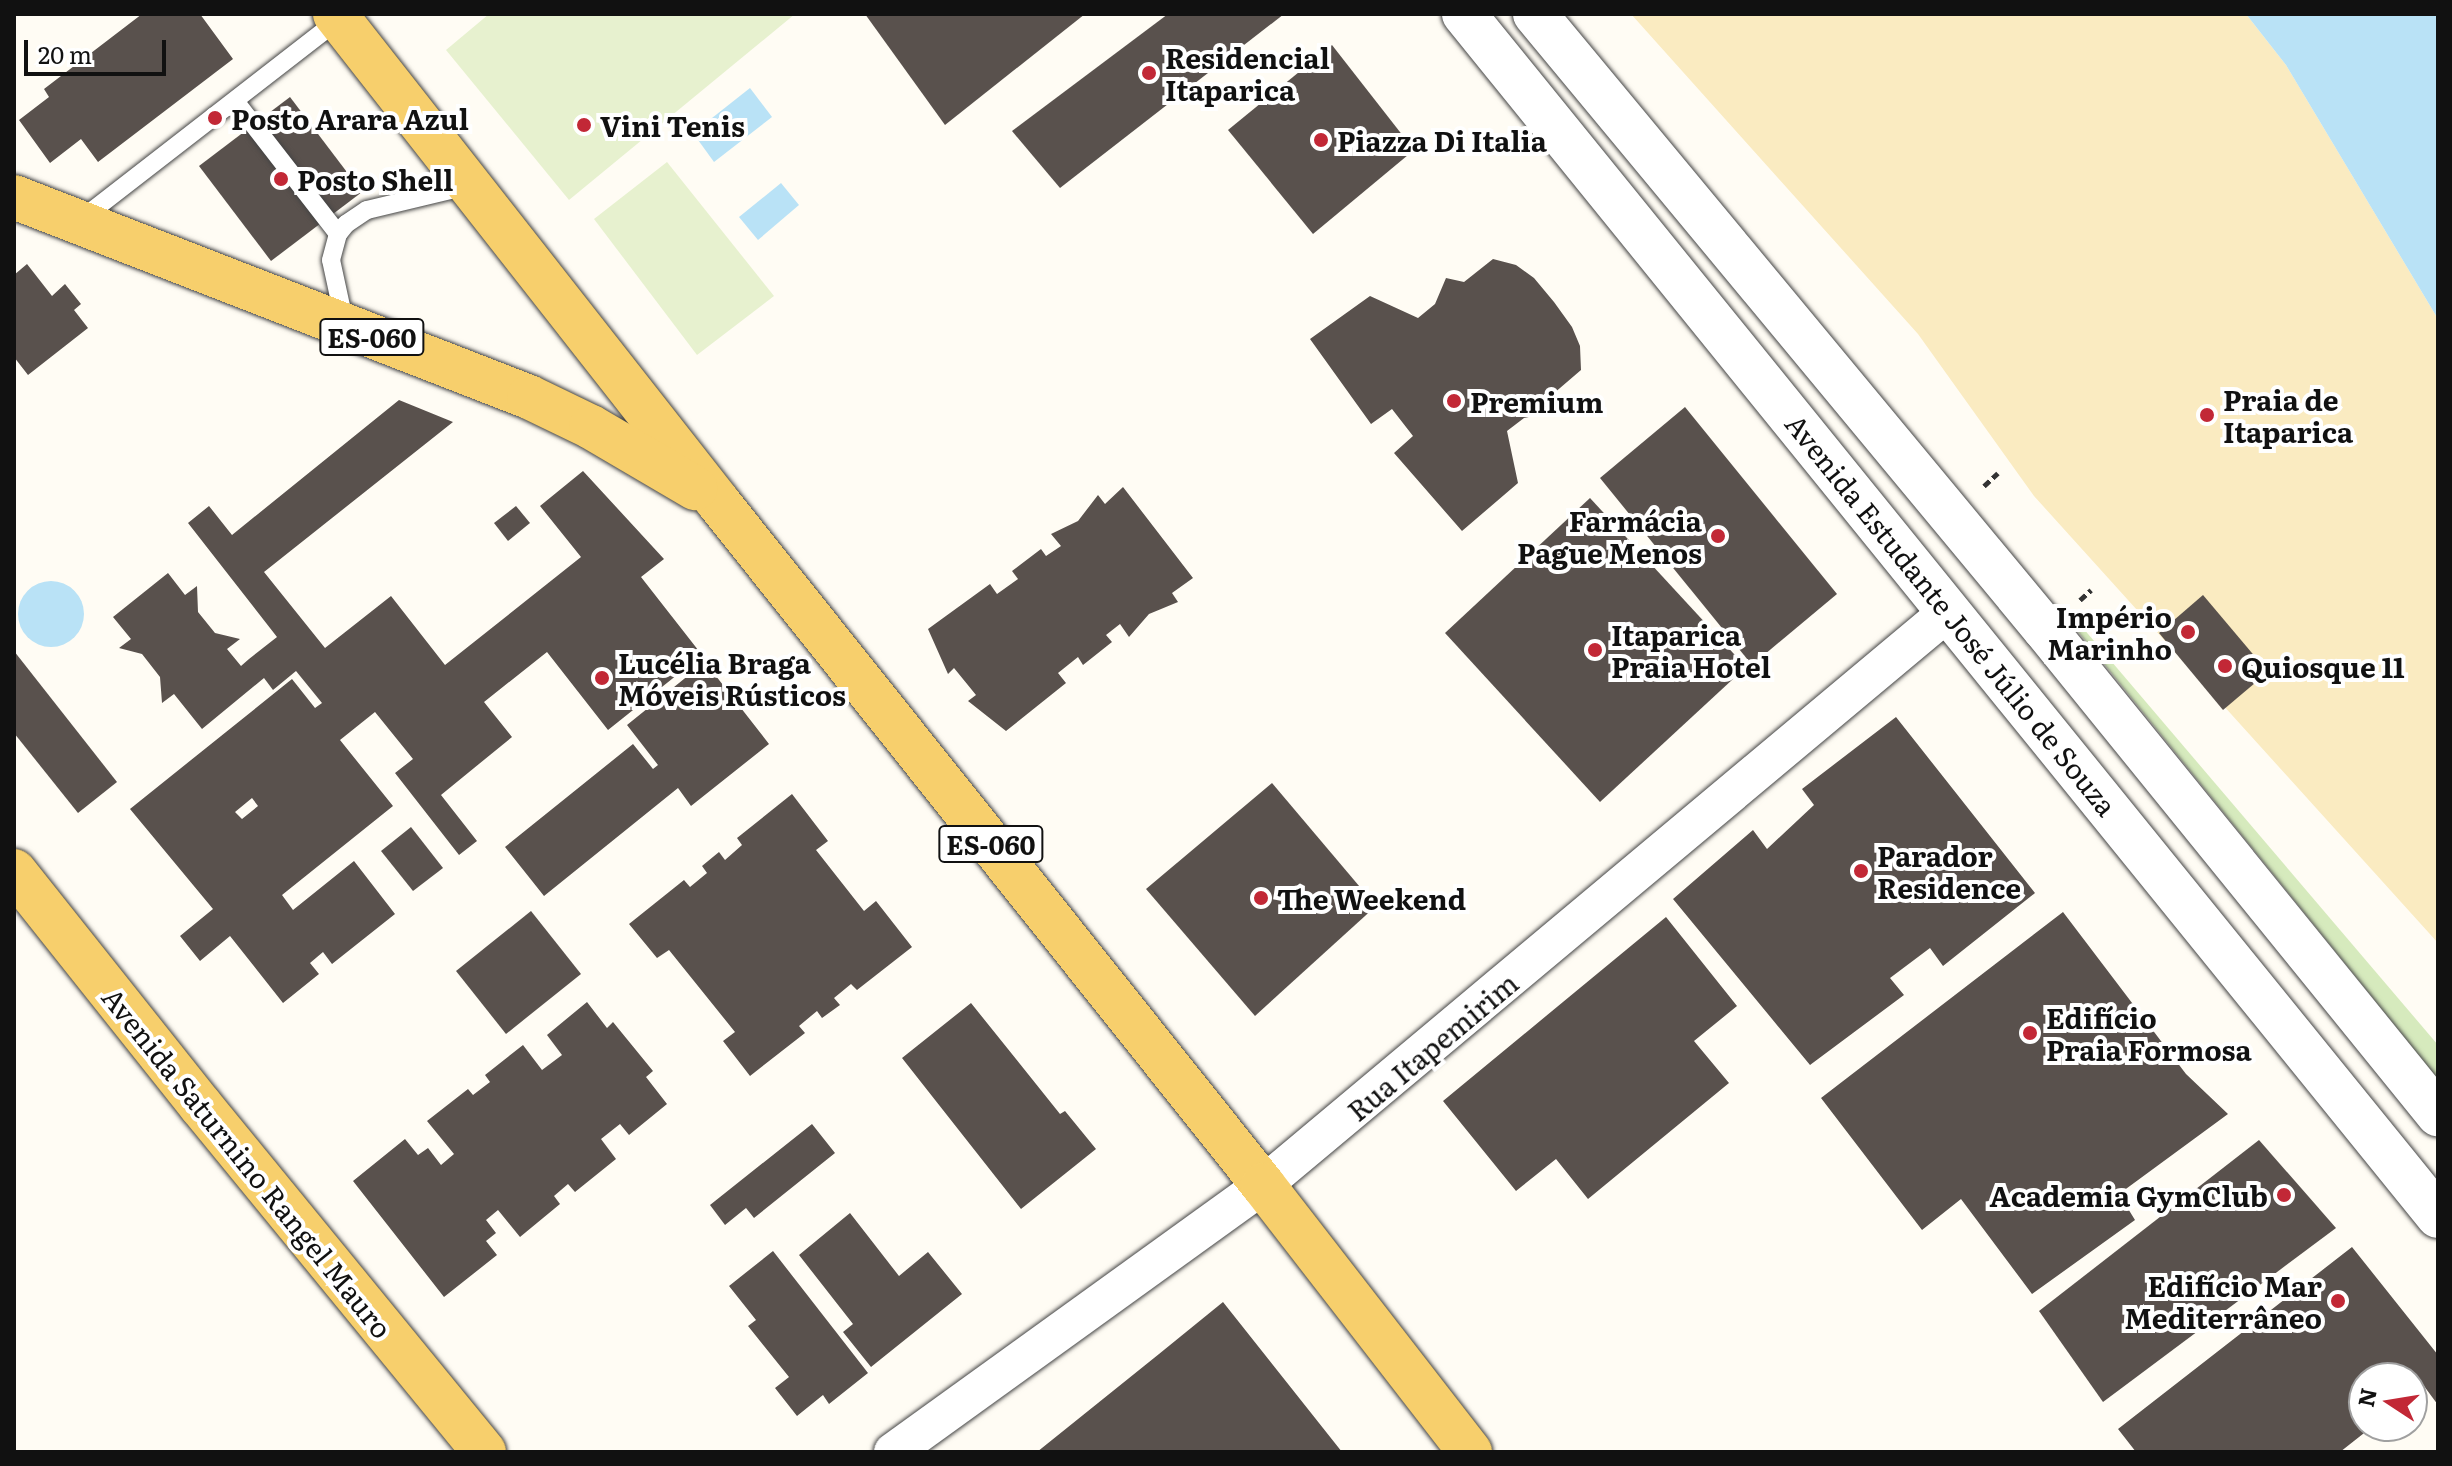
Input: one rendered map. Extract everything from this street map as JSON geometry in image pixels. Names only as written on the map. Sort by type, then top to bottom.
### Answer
[{"type":"main road","name":"ES-060","points":[[337,17],[718,502],[1263,1185],[1470,1452]]},
{"type":"main road","name":"ES-060","points":[[14,197],[529,397],[591,427],[718,502]]},
{"type":"main road","name":"Avenida Saturnino Rangel Mauro","points":[[14,871],[201,1106],[484,1452]]},
{"type":"street","name":"Avenida Estudante José Júlio de Souza","points":[[1464,14],[2438,1216]]},
{"type":"street","name":"Avenida Estudante José Júlio de Souza","points":[[1535,14],[2044,628],[2438,1114]]},
{"type":"street","name":"Rua Itapemirim","points":[[893,1452],[1263,1185],[1949,611]]},
{"type":"lane","points":[[77,222],[235,101],[337,17]]},
{"type":"lane","points":[[235,101],[338,234]]},
{"type":"lane","points":[[346,327],[332,278],[331,260],[338,234],[356,215],[367,210],[470,185]]},
{"type":"green space","name":"Vini Tenis","points":[[489,14],[795,14],[569,200],[446,50]]},
{"type":"green space","points":[[667,162],[774,296],[697,355],[594,219]]},
{"type":"green space","points":[[2077,621],[2438,1045],[2438,1079],[2072,624]]},
{"type":"sand","name":"Praia de Itaparica","points":[[1631,14],[2246,14],[2286,65],[2438,319],[2438,943],[2034,496],[1918,334]]},
{"type":"water","points":[[2246,14],[2438,14],[2438,319],[2286,65]]},
{"type":"water","points":[[750,88],[772,117],[714,162],[693,133]]},
{"type":"water","points":[[781,183],[799,205],[758,240],[739,217]]},
{"type":"water","points":[[44,581],[58,581],[70,586],[79,595],[84,614],[82,627],[75,638],[58,647],[44,647],[32,642],[23,633],[18,621],[18,607],[23,595],[32,586]]},
{"type":"building","points":[[142,14],[200,14],[233,59],[98,162],[81,139],[50,163],[19,120],[49,97],[44,89]]},
{"type":"building","points":[[865,14],[1085,14],[945,125]]},
{"type":"building","name":"Residencial Itaparica","points":[[1168,14],[1284,14],[1060,188],[1012,131]]},
{"type":"building","name":"Piazza Di Italia","points":[[1332,45],[1414,150],[1313,234],[1228,130]]},
{"type":"building","name":"Posto Shell","points":[[290,97],[362,192],[271,261],[199,166]]},
{"type":"building","name":"Premium","points":[[1493,259],[1516,265],[1534,278],[1554,302],[1572,327],[1580,346],[1581,370],[1553,394],[1553,412],[1524,418],[1507,431],[1518,483],[1462,531],[1394,453],[1413,436],[1392,409],[1371,424],[1310,339],[1370,296],[1418,318],[1435,304],[1446,278],[1464,282]]},
{"type":"building","points":[[27,264],[52,296],[65,284],[81,304],[74,310],[88,328],[28,375],[14,357],[14,275]]},
{"type":"building","points":[[399,400],[453,422],[264,572],[325,648],[391,596],[445,665],[581,557],[540,506],[583,471],[664,559],[641,577],[702,655],[608,730],[547,652],[484,702],[512,737],[441,795],[477,841],[459,855],[395,773],[413,759],[375,712],[340,740],[393,806],[282,895],[293,910],[354,861],[395,914],[332,964],[323,952],[310,963],[319,974],[283,1003],[230,936],[200,961],[180,936],[213,909],[130,809],[292,679],[315,708],[322,703],[296,671],[273,690],[264,678],[202,729],[174,694],[162,703],[160,677],[142,654],[119,648],[131,639],[113,617],[168,573],[185,595],[197,586],[198,612],[215,633],[240,639],[227,649],[241,666],[277,637],[188,523],[209,506],[232,535]],"holes":[[[252,798],[258,806],[242,819],[235,812]]]},
{"type":"building","name":"Farmácia Pague Menos","points":[[1685,407],[1837,594],[1752,665],[1600,478]]},
{"type":"building","points":[[1123,487],[1193,578],[1172,593],[1178,602],[1149,614],[1129,637],[1120,624],[1106,635],[1112,642],[1083,665],[1078,657],[1058,673],[1066,683],[1006,731],[968,701],[976,695],[954,668],[948,674],[928,629],[990,584],[997,594],[1018,579],[1012,571],[1041,549],[1046,556],[1061,546],[1051,534],[1078,521],[1098,495],[1105,504]]},
{"type":"building","name":"Itaparica Praia Hotel","points":[[1590,498],[1746,667],[1600,802],[1445,633]]},
{"type":"building","points":[[516,506],[530,523],[508,541],[494,523]]},
{"type":"building","name":"Quiosque 11","points":[[2203,595],[2268,672],[2223,710],[2159,633]]},
{"type":"building","points":[[14,651],[117,782],[78,813],[14,733]]},
{"type":"building","points":[[705,662],[769,744],[691,806],[678,788],[544,896],[505,847],[633,744],[653,769],[658,765],[627,725]]},
{"type":"building","name":"Parador Residence","points":[[1896,717],[2035,893],[1943,966],[1930,948],[1890,978],[1904,995],[1810,1065],[1673,899],[1753,830],[1767,849],[1814,805],[1802,789]]},
{"type":"building","name":"The Weekend","points":[[1272,783],[1376,906],[1255,1016],[1146,889]]},
{"type":"building","points":[[792,794],[828,841],[816,850],[864,911],[876,901],[912,947],[857,990],[851,984],[834,998],[840,1005],[822,1018],[817,1011],[799,1026],[805,1033],[750,1076],[723,1041],[735,1032],[669,950],[657,958],[629,924],[684,880],[690,887],[707,873],[702,866],[719,852],[725,860],[742,845],[737,838]]},
{"type":"building","points":[[411,827],[443,868],[413,891],[381,851]]},
{"type":"building","points":[[531,911],[581,974],[506,1034],[456,971]]},
{"type":"building","name":"Edifício Praia Formosa","points":[[2063,912],[2186,1074],[2228,1114],[2119,1194],[2135,1220],[2032,1294],[1961,1199],[1922,1230],[1821,1098]]},
{"type":"building","points":[[1666,917],[1737,1006],[1694,1041],[1729,1083],[1588,1199],[1556,1159],[1516,1191],[1443,1101]]},
{"type":"building","points":[[587,1002],[607,1028],[613,1022],[653,1071],[646,1077],[667,1104],[629,1135],[620,1124],[601,1139],[616,1159],[575,1192],[568,1184],[554,1196],[560,1204],[520,1237],[498,1210],[486,1220],[496,1233],[486,1241],[497,1255],[444,1297],[353,1181],[405,1139],[418,1155],[428,1148],[441,1165],[454,1154],[427,1121],[468,1089],[473,1095],[490,1082],[485,1075],[523,1045],[542,1070],[562,1055],[547,1035]]},
{"type":"building","points":[[971,1003],[1060,1114],[1065,1111],[1096,1149],[1021,1209],[902,1058]]},
{"type":"building","points":[[812,1124],[835,1153],[754,1218],[746,1208],[725,1225],[710,1205]]},
{"type":"building","points":[[2259,1140],[2336,1228],[2103,1402],[2039,1311]]},
{"type":"building","points":[[850,1213],[899,1276],[928,1252],[962,1294],[871,1367],[843,1332],[853,1324],[799,1255]]},
{"type":"building","name":"Edifício Mar Mediterrâneo","points":[[2352,1247],[2438,1355],[2438,1405],[2428,1391],[2428,1362],[2348,1362],[2348,1442],[2353,1442],[2340,1452],[2136,1452],[2118,1429]]},
{"type":"building","points":[[773,1251],[868,1373],[829,1404],[823,1395],[797,1416],[775,1388],[789,1377],[748,1326],[756,1320],[729,1286]]},
{"type":"building","points":[[1223,1302],[1342,1452],[1037,1452],[1159,1354]]},
{"type":"place","name":"Residencial Itaparica","points":[[1149,73]]},
{"type":"place","name":"Posto Arara Azul","points":[[215,118]]},
{"type":"place","name":"Vini Tenis","points":[[584,125]]},
{"type":"place","name":"Piazza Di Italia","points":[[1321,140]]},
{"type":"place","name":"Posto Shell","points":[[281,179]]},
{"type":"place","name":"Premium","points":[[1454,401]]},
{"type":"place","name":"Praia de Itaparica","points":[[2207,415]]},
{"type":"place","name":"Farmácia Pague Menos","points":[[1718,536]]},
{"type":"place","name":"Império Marinho","points":[[2188,632]]},
{"type":"place","name":"Itaparica Praia Hotel","points":[[1595,650]]},
{"type":"place","name":"Quiosque 11","points":[[2225,666]]},
{"type":"place","name":"Lucélia Braga Móveis Rústicos","points":[[602,678]]},
{"type":"place","name":"Parador Residence","points":[[1861,871]]},
{"type":"place","name":"The Weekend","points":[[1261,898]]},
{"type":"place","name":"Edifício Praia Formosa","points":[[2030,1033]]},
{"type":"place","name":"Academia GymClub","points":[[2284,1195]]},
{"type":"place","name":"Edifício Mar Mediterrâneo","points":[[2338,1301]]}]
